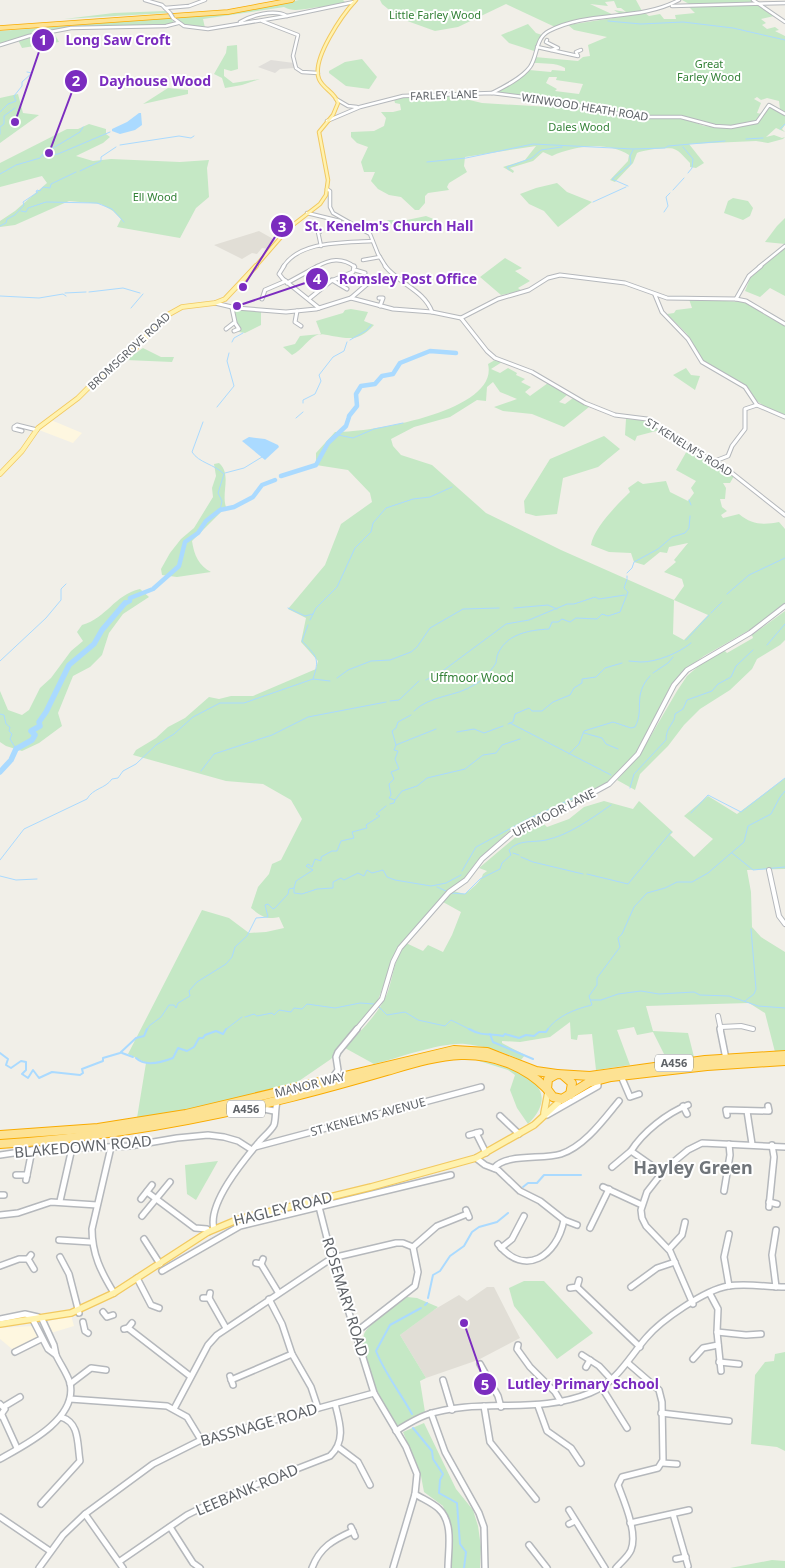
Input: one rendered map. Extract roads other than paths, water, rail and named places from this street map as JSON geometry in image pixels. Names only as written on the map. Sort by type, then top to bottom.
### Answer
[{"type":"highway","points":[[0,28],[219,11],[285,0]]},
{"type":"highway","points":[[0,28],[228,12],[292,0]]},
{"type":"highway","name":"MANOR WAY","points":[[0,1135],[66,1131],[134,1123],[226,1106],[432,1054],[467,1049],[491,1052],[534,1070],[560,1075]]},
{"type":"highway","name":"MANOR WAY","points":[[0,1144],[99,1137],[186,1122],[276,1102],[404,1067],[459,1055],[478,1055],[502,1061],[536,1078],[548,1090]]},
{"type":"highway","name":"A456","points":[[560,1075],[590,1076],[654,1065],[785,1055]]},
{"type":"highway","name":"A456","points":[[548,1090],[556,1098],[562,1099],[588,1083],[597,1080],[707,1066],[785,1061]]},
{"type":"highway","points":[[548,1090],[548,1078],[560,1075],[572,1083],[570,1095]]},
{"type":"main road","points":[[327,189],[328,173],[319,136],[322,127],[336,110],[336,99],[322,83],[318,74],[331,32],[338,19],[355,1]]},
{"type":"main road","name":"BROMSGROVE ROAD","points":[[0,474],[22,451],[37,430],[135,349],[160,321],[170,313],[187,306],[215,303],[225,299],[240,285],[272,246],[307,213],[320,204],[327,189]]},
{"type":"main road","points":[[543,1115],[548,1090]]},
{"type":"main road","name":"HAGLEY ROAD","points":[[0,1324],[78,1311],[99,1303],[160,1264],[170,1262],[208,1232],[239,1219],[476,1158],[534,1125],[562,1099]]},
{"type":"street","points":[[145,0],[166,8],[189,6],[205,0]]},
{"type":"street","name":"FARLEY LANE","points":[[327,121],[360,107],[412,95],[492,94],[527,70],[545,34],[566,24],[669,6],[679,0]]},
{"type":"street","points":[[753,0],[785,22]]},
{"type":"street","points":[[166,8],[178,23],[189,28],[200,29],[287,16],[355,1]]},
{"type":"street","points":[[669,6],[785,3]]},
{"type":"street","points":[[238,23],[248,17],[258,15],[280,12],[287,16]]},
{"type":"street","points":[[260,20],[298,35],[293,56],[296,68],[302,72],[318,74]]},
{"type":"street","points":[[0,45],[30,36],[71,28],[166,26],[178,23]]},
{"type":"street","points":[[547,40],[546,42],[558,48],[551,50]]},
{"type":"street","points":[[537,47],[578,56],[576,52],[581,50]]},
{"type":"street","points":[[570,59],[574,55]]},
{"type":"street","name":"WINWOOD HEATH ROAD","points":[[492,94],[564,102],[596,110],[640,117],[683,117],[705,125],[720,127],[757,122],[769,105],[785,114]]},
{"type":"street","points":[[336,99],[348,106],[360,107]]},
{"type":"street","points":[[327,189],[330,191],[330,207],[332,212],[347,223]]},
{"type":"street","points":[[307,213],[347,223],[365,230],[370,234],[380,257],[394,276],[427,300],[432,312]]},
{"type":"street","points":[[320,232],[318,232],[321,246]]},
{"type":"street","points":[[319,308],[310,298],[295,290],[279,273],[289,261],[304,250],[321,246],[372,241]]},
{"type":"street","points":[[736,299],[740,295],[749,276],[785,246]]},
{"type":"street","points":[[363,260],[380,257]]},
{"type":"street","points":[[262,299],[265,290],[302,278],[322,264],[334,260],[349,262],[355,267],[355,270]]},
{"type":"street","points":[[310,298],[332,280],[355,270],[365,273]]},
{"type":"street","points":[[215,303],[232,308],[297,311],[319,308],[351,298],[393,309],[432,312],[461,318],[498,299],[528,290],[548,278],[560,274],[625,283],[655,295],[671,298],[736,299],[746,301]]},
{"type":"street","points":[[332,280],[347,289]]},
{"type":"street","points":[[351,298],[356,291],[372,281]]},
{"type":"street","points":[[655,295],[662,312],[688,339],[700,360],[745,387],[752,400],[758,405],[785,417]]},
{"type":"street","points":[[740,295],[746,301],[785,324]]},
{"type":"street","points":[[379,298],[383,298],[380,306]]},
{"type":"street","points":[[246,309],[248,303]]},
{"type":"street","points":[[232,308],[234,323],[239,329],[234,331]]},
{"type":"street","points":[[297,311],[295,320],[301,326]]},
{"type":"street","name":"ST KENELM'S ROAD","points":[[461,318],[487,351],[495,358],[532,372],[585,403],[615,415],[647,419],[682,444],[714,461],[747,484],[785,515]]},
{"type":"street","points":[[226,329],[234,323]]},
{"type":"street","points":[[714,461],[728,456],[732,446],[745,429],[745,409],[758,405]]},
{"type":"street","points":[[22,431],[14,429],[14,427],[17,425],[37,430]]},
{"type":"street","name":"UFFMOOR LANE","points":[[330,1080],[338,1070],[336,1057],[338,1052],[382,999],[393,962],[400,948],[449,892],[461,885],[482,859],[512,833],[545,819],[608,784],[638,754],[674,685],[687,670],[750,633],[785,606]]},
{"type":"street","points":[[769,870],[779,916],[785,924]]},
{"type":"street","points":[[718,1016],[726,1058]]},
{"type":"street","points":[[721,1027],[741,1026],[753,1029]]},
{"type":"street","points":[[338,1070],[352,1074]]},
{"type":"street","points":[[621,1076],[628,1099],[639,1094]]},
{"type":"street","points":[[543,1115],[553,1113],[598,1086],[597,1080]]},
{"type":"street","name":"ST KENELMS AVENUE","points":[[254,1148],[481,1087]]},
{"type":"street","points":[[494,1168],[498,1163],[506,1160],[562,1154],[607,1116],[619,1101]]},
{"type":"street","points":[[214,1229],[213,1217],[224,1189],[238,1167],[274,1124],[276,1102]]},
{"type":"street","points":[[612,1168],[631,1151],[638,1140],[677,1109],[686,1106],[687,1114]]},
{"type":"street","points":[[727,1115],[726,1110],[769,1111],[768,1106]]},
{"type":"street","points":[[252,1107],[267,1108],[274,1111]]},
{"type":"street","points":[[747,1111],[752,1144]]},
{"type":"street","points":[[500,1116],[519,1134]]},
{"type":"street","points":[[469,1135],[478,1133],[486,1153]]},
{"type":"street","name":"BLAKEDOWN ROAD","points":[[0,1155],[32,1150],[130,1146],[186,1135],[230,1139],[254,1148]]},
{"type":"street","points":[[692,1304],[686,1294],[669,1249],[643,1222],[641,1215],[642,1205],[651,1183],[661,1172],[698,1143],[785,1146]]},
{"type":"street","points":[[729,1144],[730,1155],[725,1188],[732,1188]]},
{"type":"street","points":[[772,1145],[774,1157],[769,1205],[777,1204]]},
{"type":"street","points":[[111,1147],[97,1205],[91,1242],[99,1268],[114,1293]]},
{"type":"street","points":[[60,1201],[72,1148]]},
{"type":"street","points":[[16,1175],[26,1178],[32,1150]]},
{"type":"street","points":[[631,1151],[661,1172]]},
{"type":"street","points":[[476,1158],[494,1168],[523,1192],[540,1201],[564,1220],[577,1225]]},
{"type":"street","points":[[617,1163],[622,1169]]},
{"type":"street","points":[[431,1171],[434,1179]]},
{"type":"street","name":"HAGLEY ROAD","points":[[162,1271],[170,1262],[240,1226],[451,1175]]},
{"type":"street","points":[[142,1216],[170,1182]]},
{"type":"street","points":[[141,1199],[152,1185]]},
{"type":"street","points":[[603,1186],[642,1205]]},
{"type":"street","points":[[590,1228],[609,1189]]},
{"type":"street","points":[[147,1192],[195,1228],[207,1229],[208,1232]]},
{"type":"street","name":"ROSEMARY ROAD","points":[[318,1199],[332,1258],[374,1393],[396,1431]]},
{"type":"street","points":[[0,1215],[18,1213],[51,1202],[60,1201],[97,1205]]},
{"type":"street","points":[[413,1247],[437,1226],[467,1214]]},
{"type":"street","points":[[524,1216],[512,1239],[500,1246],[514,1258],[529,1261],[539,1258],[551,1250],[556,1243],[564,1220]]},
{"type":"street","points":[[669,1249],[682,1235],[684,1222]]},
{"type":"street","points":[[776,1230],[772,1255],[776,1287]]},
{"type":"street","points":[[729,1234],[724,1258],[729,1286]]},
{"type":"street","points":[[767,1235],[774,1238]]},
{"type":"street","points":[[144,1238],[160,1264]]},
{"type":"street","points":[[59,1240],[65,1243],[91,1242]]},
{"type":"street","points":[[174,1409],[211,1340],[278,1292],[332,1258],[396,1243],[403,1243],[413,1247]]},
{"type":"street","points":[[356,1332],[415,1286],[418,1272],[413,1247]]},
{"type":"street","points":[[0,1266],[30,1257],[34,1270]]},
{"type":"street","points":[[60,1257],[70,1274],[78,1311]]},
{"type":"street","points":[[260,1262],[278,1292]]},
{"type":"street","points":[[633,1284],[650,1271],[667,1263],[675,1262]]},
{"type":"street","points":[[137,1278],[149,1307],[159,1308]]},
{"type":"street","points":[[577,1287],[579,1280]]},
{"type":"street","points":[[392,1568],[415,1494],[417,1474],[406,1447],[396,1431],[431,1413],[484,1406],[538,1406],[582,1397],[602,1388],[612,1380],[629,1364],[652,1331],[662,1322],[710,1294],[729,1286],[785,1287]]},
{"type":"street","points":[[577,1287],[640,1347]]},
{"type":"street","points":[[570,1288],[577,1287]]},
{"type":"street","points":[[710,1294],[718,1309],[717,1332],[721,1371]]},
{"type":"street","points":[[207,1296],[226,1328]]},
{"type":"street","points":[[268,1299],[282,1324],[292,1354],[311,1387],[318,1408]]},
{"type":"street","points":[[103,1312],[107,1317],[113,1315]]},
{"type":"street","points":[[0,1319],[26,1314],[38,1316],[54,1345],[56,1355],[70,1384],[70,1399],[61,1417],[55,1424],[0,1459]]},
{"type":"street","points":[[38,1319],[41,1339],[48,1349],[56,1355]]},
{"type":"street","points":[[83,1322],[85,1331],[88,1333]]},
{"type":"street","points":[[128,1327],[190,1376]]},
{"type":"street","points":[[717,1332],[746,1335],[760,1334]]},
{"type":"street","points":[[15,1352],[41,1339]]},
{"type":"street","points":[[693,1359],[697,1352],[705,1346],[718,1345]]},
{"type":"street","points":[[517,1349],[532,1369],[555,1389],[561,1402]]},
{"type":"street","points":[[231,1380],[292,1354]]},
{"type":"street","points":[[582,1355],[599,1366],[612,1380]]},
{"type":"street","points":[[586,1367],[590,1360]]},
{"type":"street","points":[[719,1362],[739,1364]]},
{"type":"street","points":[[480,1364],[483,1374],[498,1396],[501,1407]]},
{"type":"street","points":[[616,1568],[632,1548],[633,1542],[630,1523],[618,1485],[620,1479],[658,1468],[662,1463],[660,1441],[662,1399],[659,1389],[629,1364]]},
{"type":"street","points":[[70,1384],[88,1370],[106,1370]]},
{"type":"street","points":[[443,1380],[452,1410]]},
{"type":"street","points":[[602,1388],[626,1428]]},
{"type":"street","name":"BASSNAGE ROAD","points":[[39,1568],[62,1535],[85,1514],[153,1464],[201,1440],[374,1393]]},
{"type":"street","points":[[17,1448],[1,1415],[5,1411],[2,1405],[20,1397]]},
{"type":"street","points":[[70,1399],[156,1405],[174,1409],[187,1417],[201,1440]]},
{"type":"street","points":[[335,1404],[341,1439],[338,1447],[358,1462],[370,1485]]},
{"type":"street","points":[[484,1406],[490,1442],[535,1497],[528,1499]]},
{"type":"street","points":[[538,1406],[547,1431],[578,1453],[581,1463]]},
{"type":"street","points":[[431,1413],[445,1452],[479,1513],[484,1528],[485,1568]]},
{"type":"street","points":[[661,1413],[729,1421]]},
{"type":"street","points":[[41,1504],[81,1458],[75,1427],[70,1420],[61,1417]]},
{"type":"street","name":"LEEBANK ROAD","points":[[120,1561],[187,1515],[219,1499],[330,1456],[338,1447]]},
{"type":"street","points":[[662,1463],[677,1464]]},
{"type":"street","points":[[415,1494],[433,1504],[444,1515],[447,1523],[448,1568]]},
{"type":"street","points":[[570,1510],[605,1568]]},
{"type":"street","points":[[630,1523],[689,1510]]},
{"type":"street","points":[[85,1514],[120,1561],[123,1568]]},
{"type":"street","points":[[673,1514],[688,1566]]},
{"type":"street","points":[[0,1517],[28,1534],[50,1551]]},
{"type":"street","points":[[569,1524],[576,1521]]},
{"type":"street","points":[[170,1527],[193,1563],[200,1568]]},
{"type":"street","points":[[312,1568],[319,1550],[331,1540],[353,1532]]},
{"type":"street","points":[[529,1544],[534,1556],[547,1568]]},
{"type":"street","points":[[676,1558],[686,1557]]},
{"type":"water","points":[[141,113],[142,125],[135,130],[120,134],[112,131],[112,129],[127,122]]},
{"type":"water","points":[[249,437],[265,439],[279,447],[265,460],[242,441]]},
{"type":"waterway","points":[[608,21],[641,24],[683,22],[733,28],[785,40]]},
{"type":"waterway","points":[[0,112],[8,104],[16,101],[14,96],[22,86],[22,82],[32,73],[27,72]]},
{"type":"waterway","points":[[0,127],[4,124],[4,116],[15,108]]},
{"type":"waterway","points":[[780,129],[785,124]]},
{"type":"waterway","points":[[0,174],[16,165],[40,158],[43,154],[80,132],[83,127]]},
{"type":"waterway","points":[[0,128],[0,134]]},
{"type":"waterway","points":[[43,156],[58,154],[110,132]]},
{"type":"waterway","points":[[120,145],[179,136],[191,138],[194,136]]},
{"type":"waterway","points":[[746,139],[763,138]]},
{"type":"waterway","points":[[427,162],[466,158],[533,144],[633,149],[665,148],[668,146],[725,141]]},
{"type":"waterway","points":[[80,171],[101,161],[101,157],[116,147]]},
{"type":"waterway","points":[[509,170],[507,167],[532,158],[541,150],[562,147]]},
{"type":"waterway","points":[[683,147],[693,159],[692,168],[688,173]]},
{"type":"waterway","points":[[628,186],[612,179],[631,164],[630,156],[633,150]]},
{"type":"waterway","points":[[0,226],[6,223],[7,219],[15,215],[24,205],[23,202],[38,192],[36,192],[37,190],[40,191],[43,187],[50,188],[51,184],[76,172]]},
{"type":"waterway","points":[[673,190],[684,178]]},
{"type":"waterway","points":[[593,202],[626,187]]},
{"type":"waterway","points":[[664,212],[668,206],[666,197],[670,193]]},
{"type":"waterway","points":[[21,211],[26,212],[28,208],[46,202],[97,203],[112,209],[124,222]]},
{"type":"waterway","points":[[89,292],[123,288],[140,293]]},
{"type":"waterway","points":[[65,293],[86,292]]},
{"type":"waterway","points":[[0,296],[39,298],[63,294],[66,296]]},
{"type":"waterway","points":[[131,308],[143,294]]},
{"type":"waterway","points":[[350,340],[367,330],[371,325]]},
{"type":"waterway","points":[[232,342],[234,338],[243,333]]},
{"type":"waterway","points":[[303,403],[303,400],[315,394],[321,381],[319,375],[333,357],[344,351],[347,342]]},
{"type":"waterway","points":[[349,416],[357,406],[356,394],[361,386],[375,384],[382,376],[393,374],[400,363],[430,351],[456,353]]},
{"type":"waterway","points":[[217,407],[234,386],[227,361],[229,353]]},
{"type":"waterway","points":[[296,418],[303,412]]},
{"type":"waterway","points":[[281,476],[316,465],[328,443],[346,426],[349,417]]},
{"type":"waterway","points":[[203,422],[192,452],[199,459],[224,474],[218,493],[222,501],[220,510]]},
{"type":"waterway","points":[[338,435],[353,438],[374,429],[403,423]]},
{"type":"waterway","points":[[225,473],[244,468],[262,457]]},
{"type":"waterway","points":[[124,604],[130,601],[130,598],[153,589],[179,566],[185,542],[198,533],[206,521],[220,510],[234,507],[253,497],[262,485],[275,480]]},
{"type":"waterway","points":[[313,614],[316,608],[337,587],[355,548],[371,532],[373,523],[386,508],[413,499],[430,497],[452,487]]},
{"type":"waterway","points":[[689,500],[691,505]]},
{"type":"waterway","points":[[627,573],[632,568],[634,562],[658,549],[672,537],[685,533],[689,528],[690,516]]},
{"type":"waterway","points":[[727,594],[749,575],[785,558]]},
{"type":"waterway","points":[[414,711],[428,702],[467,689],[480,681],[496,663],[501,649],[518,635],[549,629],[552,622],[558,622],[562,619],[570,622],[576,618],[597,619],[602,614],[608,616],[620,612],[628,592],[624,588],[627,579]]},
{"type":"waterway","points":[[0,661],[46,618],[61,600],[61,589],[66,584]]},
{"type":"waterway","points":[[556,609],[595,597],[599,599],[625,595]]},
{"type":"waterway","points":[[711,613],[722,602]]},
{"type":"waterway","points":[[0,772],[11,760],[16,749],[32,740],[35,735],[31,731],[40,726],[39,722],[46,712],[69,665],[94,644],[102,630],[124,604]]},
{"type":"waterway","points":[[514,608],[548,605],[556,609]]},
{"type":"waterway","points":[[288,608],[305,616],[313,614]]},
{"type":"waterway","points":[[337,678],[348,670],[371,661],[390,660],[411,652],[417,647],[430,628],[463,609],[499,608]]},
{"type":"waterway","points":[[426,680],[444,670],[506,624],[529,620],[556,609]]},
{"type":"waterway","points":[[310,620],[313,614]]},
{"type":"waterway","points":[[686,640],[709,615]]},
{"type":"waterway","points":[[767,645],[785,624]]},
{"type":"waterway","points":[[308,625],[302,641],[316,658],[317,662],[313,679]]},
{"type":"waterway","points":[[629,661],[647,662],[661,659],[691,643]]},
{"type":"waterway","points":[[630,788],[634,774],[666,740],[667,731],[674,720],[675,714],[683,709],[687,700],[712,691],[718,684],[731,677],[736,666],[753,650]]},
{"type":"waterway","points":[[653,673],[668,663],[673,657]]},
{"type":"waterway","points":[[510,723],[513,722],[515,714],[529,708],[532,711],[542,711],[553,702],[570,695],[574,688],[582,683],[582,679],[596,677],[605,668],[622,663]]},
{"type":"waterway","points":[[569,754],[579,744],[584,731],[613,722],[631,728],[635,727],[639,714],[641,690],[650,676]]},
{"type":"waterway","points":[[0,860],[24,829],[87,799],[92,793],[112,779],[118,778],[123,771],[136,764],[156,745],[174,734],[193,717],[220,703],[244,703],[313,679]]},
{"type":"waterway","points":[[313,679],[330,681]]},
{"type":"waterway","points":[[390,701],[399,700],[419,681]]},
{"type":"waterway","points":[[201,771],[214,754],[272,735],[308,717],[386,702]]},
{"type":"waterway","points":[[0,714],[4,715],[6,724],[10,727],[9,731],[12,734],[10,739],[16,749]]},
{"type":"waterway","points":[[396,745],[392,731],[396,728],[398,722],[411,715]]},
{"type":"waterway","points":[[510,723],[569,754]]},
{"type":"waterway","points":[[457,732],[474,729],[484,733],[503,726]]},
{"type":"waterway","points":[[396,745],[436,729]]},
{"type":"waterway","points":[[584,733],[602,738],[606,744],[618,749]]},
{"type":"waterway","points":[[395,800],[402,791],[417,786],[427,778],[465,769],[483,755],[496,753],[502,745],[520,739]]},
{"type":"waterway","points":[[395,800],[389,798],[391,795],[389,784],[394,779],[391,772],[399,769],[395,759],[398,751],[394,750],[396,745]]},
{"type":"waterway","points":[[569,754],[611,775]]},
{"type":"waterway","points":[[691,813],[708,795],[741,812],[785,778]]},
{"type":"waterway","points":[[547,1030],[567,1014],[592,1005],[589,996],[597,985],[597,978],[620,947],[618,938],[622,934],[634,907],[647,893],[665,888],[677,882],[692,882],[708,873],[744,842],[748,826],[771,814],[785,791]]},
{"type":"waterway","points":[[462,871],[476,847],[528,819],[580,795]]},
{"type":"waterway","points":[[390,804],[394,803],[395,800]]},
{"type":"waterway","points":[[451,893],[465,894],[480,879],[500,869],[502,863],[511,855],[509,850],[517,844],[555,838],[580,826],[611,805]]},
{"type":"waterway","points":[[294,888],[296,881],[313,870],[306,866],[308,864],[312,867],[315,859],[321,861],[321,857],[332,851],[337,851],[341,841],[354,838],[352,832],[367,828],[366,825],[380,816],[376,814],[386,806]]},
{"type":"waterway","points":[[587,874],[628,884],[671,832]]},
{"type":"waterway","points":[[513,853],[519,855]]},
{"type":"waterway","points":[[732,853],[753,870],[785,867]]},
{"type":"waterway","points":[[521,857],[533,862],[583,874]]},
{"type":"waterway","points":[[294,888],[294,893],[302,894],[317,889],[333,888],[333,882],[341,878],[344,880],[358,873],[364,876],[367,870],[372,873],[383,870],[387,877],[395,880],[431,886],[446,883],[461,875]]},
{"type":"waterway","points":[[0,876],[16,880],[37,879]]},
{"type":"waterway","points":[[437,887],[446,891]]},
{"type":"waterway","points":[[147,1030],[149,1026],[161,1017],[169,1005],[174,1005],[176,1008],[178,1003],[190,996],[189,991],[197,982],[226,964],[232,957],[235,947],[247,936],[256,918],[268,917],[265,905],[268,904],[273,909],[275,908],[288,894],[289,889],[294,888]]},
{"type":"waterway","points":[[745,1001],[754,994],[756,989],[751,929]]},
{"type":"waterway","points":[[591,1000],[601,1000],[618,994],[641,991],[659,994],[694,992],[700,995],[729,996],[758,1006],[785,1008]]},
{"type":"waterway","points":[[245,1017],[254,1014],[257,1016],[272,1013],[274,1015],[279,1010],[291,1012],[294,1008],[302,1009],[307,1004],[335,1008],[360,1003],[374,1004]]},
{"type":"waterway","points":[[379,1007],[387,1015],[405,1012],[418,1020],[445,1026],[451,1020],[469,1029]]},
{"type":"waterway","points":[[226,1029],[242,1017]]},
{"type":"waterway","points":[[0,1053],[8,1059],[6,1065],[11,1068],[21,1061],[26,1062],[26,1070],[22,1074],[28,1078],[33,1070],[39,1078],[52,1072],[80,1075],[83,1073],[82,1069],[103,1061],[103,1058],[120,1053],[136,1038],[144,1036],[147,1029]]},
{"type":"waterway","points":[[136,1058],[148,1063],[168,1060],[173,1058],[178,1048],[187,1051],[194,1047],[199,1038],[203,1038],[205,1035],[216,1031],[223,1034],[226,1029]]},
{"type":"waterway","points":[[469,1029],[490,1035]]},
{"type":"waterway","points":[[490,1035],[503,1036],[505,1034],[519,1038],[526,1035],[534,1036],[539,1032],[546,1032],[548,1029]]},
{"type":"waterway","points":[[490,1035],[493,1042],[533,1059]]},
{"type":"waterway","points":[[122,1053],[133,1057]]},
{"type":"waterway","points":[[523,1187],[528,1183],[537,1183],[544,1175],[581,1175]]},
{"type":"waterway","points":[[428,1298],[433,1275],[440,1271],[450,1256],[464,1246],[472,1232],[479,1227],[497,1222],[508,1213]]},
{"type":"waterway","points":[[412,1414],[376,1351],[390,1325],[421,1308]]},
{"type":"waterway","points":[[413,1428],[432,1451],[433,1459],[443,1474],[440,1480],[439,1493],[457,1503],[460,1544],[466,1552],[464,1568]]},
{"type":"place","name":"Long Saw Croft","points":[[15,122]]},
{"type":"place","name":"Dayhouse Wood","points":[[49,153]]},
{"type":"place","name":"St. Kenelm's Church Hall","points":[[243,287]]},
{"type":"place","name":"Romsley Post Office","points":[[237,306]]},
{"type":"place","name":"Lutley Primary School","points":[[464,1323]]},
{"type":"district","name":"Hayley Green","points":[[693,1168]]},
{"type":"park label","name":"Little Farley Wood","points":[[435,15]]},
{"type":"park label","name":"Great Farley Wood","points":[[709,70]]},
{"type":"park label","name":"Dales Wood","points":[[579,127]]},
{"type":"park label","name":"Ell Wood","points":[[155,197]]},
{"type":"park label","name":"Uffmoor Wood","points":[[472,678]]}]
